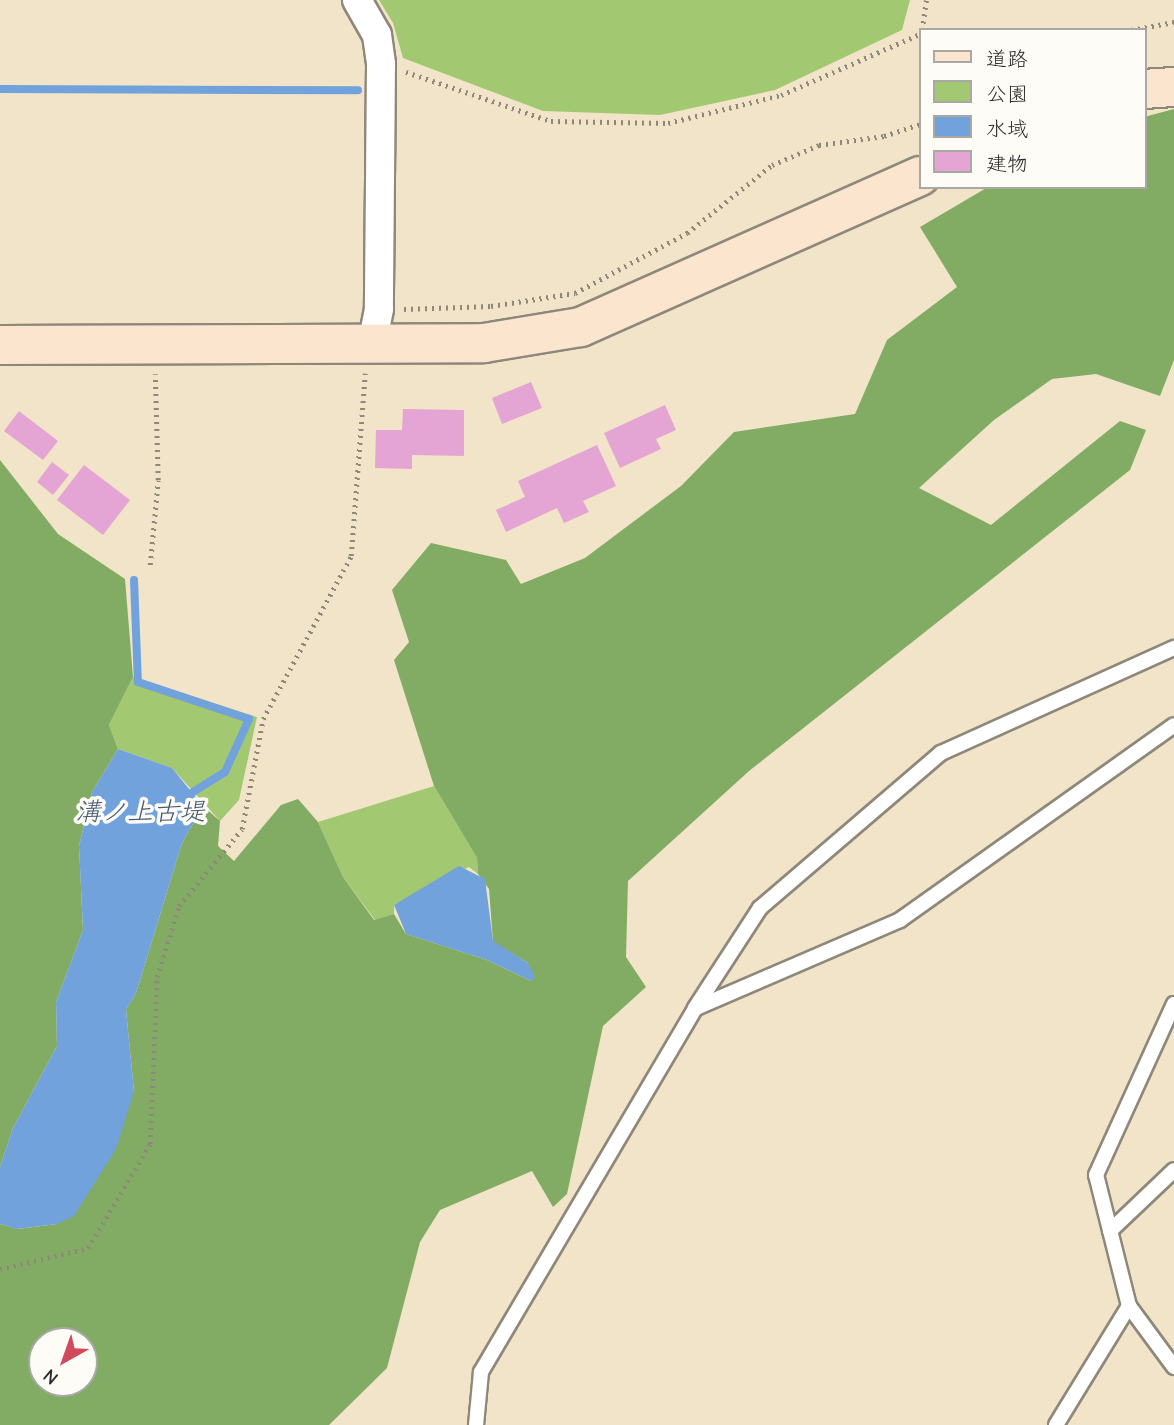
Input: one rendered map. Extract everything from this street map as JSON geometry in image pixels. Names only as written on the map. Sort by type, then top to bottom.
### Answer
[{"type":"street","points":[[357,0],[377,35],[381,64],[379,309],[372,346]]},
{"type":"street","points":[[1146,89],[1174,87]]},
{"type":"street","points":[[0,345],[372,346],[484,343],[581,327],[918,177]]},
{"type":"lane","points":[[476,1425],[481,1372],[695,1008],[760,908],[941,753],[1174,648]]},
{"type":"lane","points":[[695,1008],[900,920],[1174,725]]},
{"type":"lane","points":[[1174,1004],[1096,1175],[1129,1306],[1174,1367]]},
{"type":"lane","points":[[1110,1231],[1174,1170]]},
{"type":"lane","points":[[1056,1425],[1129,1306]]},
{"type":"path","points":[[922,28],[926,0]]},
{"type":"path","points":[[1142,28],[1174,22]]},
{"type":"path","points":[[381,64],[551,121],[668,122],[781,95],[918,33]]},
{"type":"path","points":[[379,309],[491,306],[575,293],[687,233],[772,165],[819,145],[884,136],[918,125]]},
{"type":"path","points":[[150,565],[158,480],[155,346]]},
{"type":"path","points":[[0,1269],[88,1248],[150,1144],[157,978],[179,906],[242,829],[263,719],[351,556],[365,370],[372,346]]},
{"type":"green space","points":[[379,0],[910,0],[902,30],[775,90],[660,115],[543,111],[403,58],[393,23]]},
{"type":"green space","points":[[1174,109],[1174,360],[1160,396],[1096,374],[1052,379],[994,420],[919,488],[991,525],[1120,421],[1146,430],[1130,470],[749,771],[628,881],[626,957],[646,987],[603,1026],[567,1194],[553,1207],[532,1171],[440,1210],[420,1242],[387,1368],[329,1425],[0,1425],[0,1224],[18,1229],[57,1224],[134,1091],[126,1010],[136,993],[182,843],[203,806],[220,821],[218,846],[234,861],[281,805],[298,799],[318,822],[343,877],[374,920],[394,914],[406,934],[487,960],[531,981],[528,963],[493,942],[489,889],[478,874],[477,858],[434,786],[394,660],[409,642],[392,590],[431,543],[506,560],[521,584],[585,558],[681,486],[734,432],[855,414],[887,340],[957,287],[920,227],[985,189],[1146,189],[1146,116]]},
{"type":"green space","points":[[0,460],[58,534],[125,579],[133,677],[109,725],[118,749],[92,792],[79,846],[83,930],[56,1002],[57,1046],[13,1128],[0,1167]]},
{"type":"green space","points":[[133,677],[257,717],[239,800],[220,821],[172,768],[118,749],[109,725]]},
{"type":"green space","points":[[434,786],[477,858],[478,874],[469,867],[394,905],[394,914],[375,920],[343,877],[318,822]]},
{"type":"water","name":"溝ノ上古堤","points":[[118,749],[172,768],[203,806],[182,843],[136,993],[126,1010],[134,1091],[116,1149],[74,1216],[57,1224],[17,1229],[0,1224],[0,1167],[13,1128],[57,1046],[56,1002],[83,930],[79,846],[92,792]]},
{"type":"water","points":[[459,866],[485,879],[493,941],[528,963],[535,977],[531,981],[487,960],[406,934],[394,905]]},
{"type":"building","points":[[531,382],[542,408],[502,424],[492,398]]},
{"type":"building","points":[[665,405],[676,430],[656,439],[661,449],[620,468],[604,433]]},
{"type":"building","points":[[403,409],[464,410],[464,456],[412,455],[412,469],[375,468],[376,430],[402,430]]},
{"type":"building","points":[[19,411],[58,441],[43,460],[4,431]]},
{"type":"building","points":[[597,445],[616,486],[583,501],[589,512],[564,523],[557,508],[506,532],[496,510],[525,497],[518,481]]},
{"type":"building","points":[[52,462],[69,475],[53,495],[37,482]]},
{"type":"building","points":[[84,465],[130,500],[103,535],[57,500]]},
{"type":"waterway","points":[[0,89],[358,90]]},
{"type":"waterway","points":[[134,580],[138,682],[249,719],[225,772],[192,793]]}]
